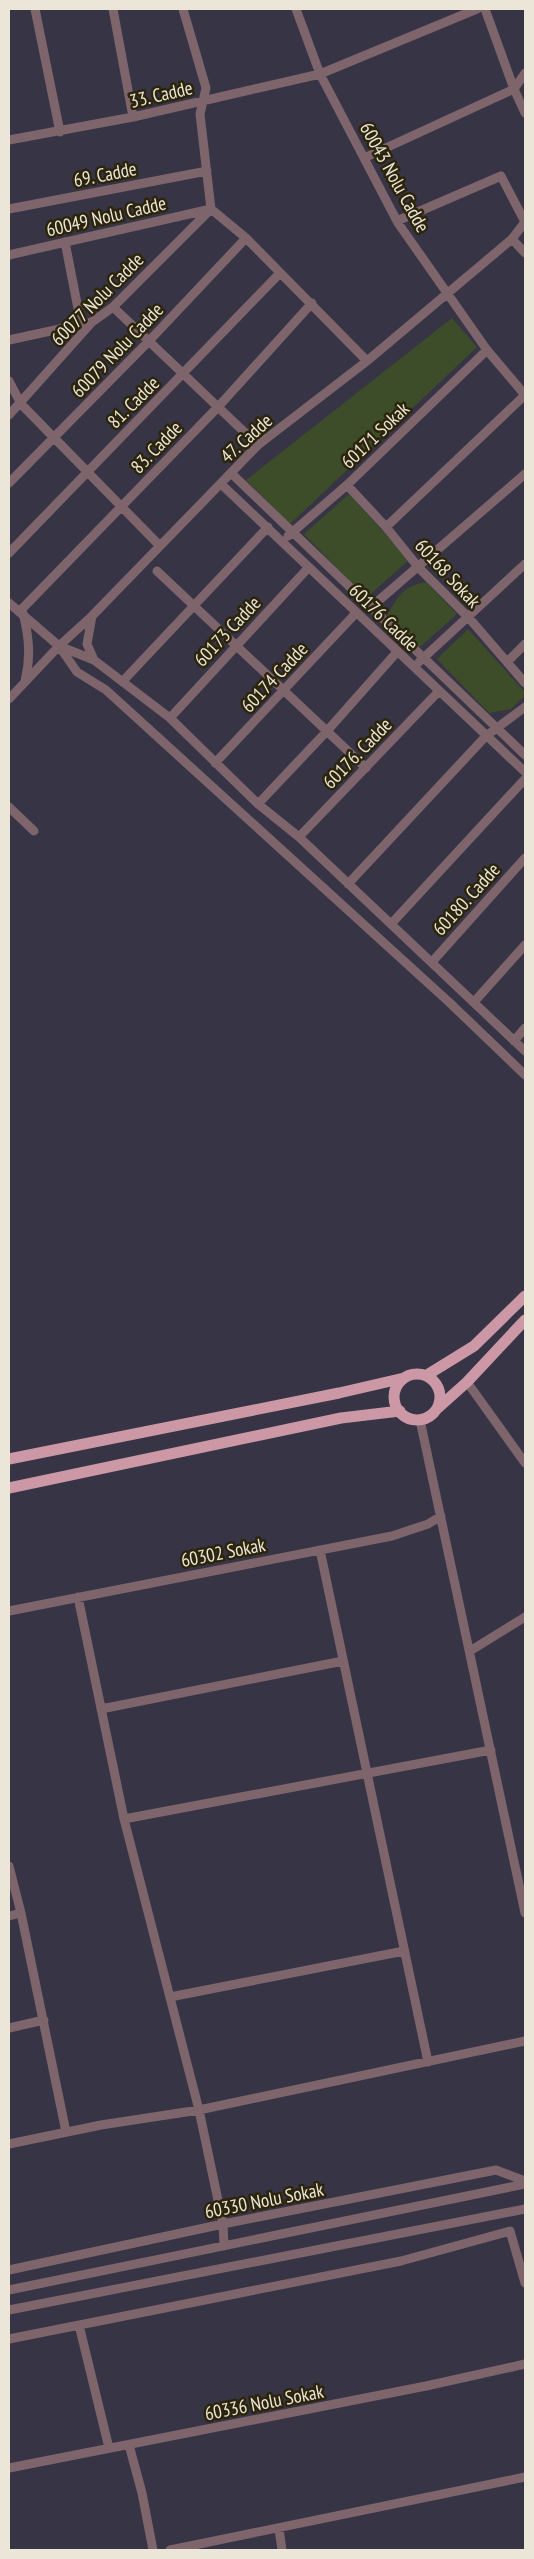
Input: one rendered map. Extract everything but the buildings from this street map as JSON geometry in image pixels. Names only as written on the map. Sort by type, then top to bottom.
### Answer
[{"type":"main road","points":[[9,1459],[339,1394],[404,1378],[411,1374],[427,1375],[474,1346],[525,1296]]},
{"type":"main road","points":[[404,1378],[395,1390],[396,1405],[400,1412],[412,1419],[420,1420],[427,1418],[467,1382],[525,1320]]},
{"type":"main road","points":[[427,1375],[438,1386],[440,1394],[438,1408]]},
{"type":"main road","points":[[9,1488],[341,1418],[400,1412]]},
{"type":"street","points":[[35,9],[60,132]]},
{"type":"street","points":[[113,9],[133,117]]},
{"type":"street","points":[[183,9],[206,88],[200,114],[211,209],[246,238],[367,361]]},
{"type":"street","name":"60043 Nolu Cadde","points":[[296,9],[320,74],[397,221],[487,350],[525,395]]},
{"type":"street","name":"33. Cadde","points":[[9,140],[133,117],[320,74],[478,9]]},
{"type":"street","points":[[485,9],[514,89],[525,113]]},
{"type":"street","points":[[364,158],[514,89],[525,74]]},
{"type":"street","name":"69. Cadde","points":[[9,209],[207,171]]},
{"type":"street","points":[[397,221],[501,176],[525,222]]},
{"type":"street","name":"60049 Nolu Cadde","points":[[9,255],[211,209]]},
{"type":"street","name":"60077 Nolu Cadde","points":[[9,416],[92,322],[113,307],[211,209]]},
{"type":"street","name":"47. Cadde","points":[[9,700],[58,646],[92,616],[258,445],[367,361],[512,239],[525,222]]},
{"type":"street","name":"60079 Nolu Cadde","points":[[9,483],[149,342],[246,238]]},
{"type":"street","points":[[512,239],[525,253]]},
{"type":"street","points":[[65,242],[81,324]]},
{"type":"street","name":"81. Cadde","points":[[9,553],[280,273]]},
{"type":"street","name":"83. Cadde","points":[[21,612],[218,407],[312,303]]},
{"type":"street","points":[[113,307],[258,445]]},
{"type":"street","points":[[9,340],[92,322]]},
{"type":"street","name":"60171 Sokak","points":[[282,541],[347,485],[487,350]]},
{"type":"street","points":[[9,381],[21,404],[160,546]]},
{"type":"street","points":[[386,527],[525,395]]},
{"type":"street","points":[[231,472],[292,533],[525,755]]},
{"type":"street","points":[[370,608],[419,568],[525,474]]},
{"type":"street","name":"60176 Cadde","points":[[221,484],[525,772]]},
{"type":"street","name":"60168 Sokak","points":[[347,485],[386,527],[419,568],[508,661],[525,683]]},
{"type":"street","points":[[122,681],[268,527]]},
{"type":"street","points":[[414,668],[422,658],[525,564]]},
{"type":"street","name":"60173 Cadde","points":[[170,718],[235,645],[309,567]]},
{"type":"street","points":[[156,572],[366,768]]},
{"type":"street","points":[[9,603],[58,646],[76,672],[106,690],[450,1003],[525,1075]]},
{"type":"street","points":[[21,612],[30,638],[29,666],[25,682]]},
{"type":"street","name":"60174 Cadde","points":[[215,763],[356,613]]},
{"type":"street","points":[[92,616],[87,644],[94,660]]},
{"type":"street","points":[[508,661],[525,644]]},
{"type":"street","points":[[58,646],[94,660],[170,718],[258,804],[300,837],[525,1051]]},
{"type":"street","points":[[258,804],[327,731],[397,652]]},
{"type":"street","points":[[9,684],[17,691]]},
{"type":"street","name":"60176. Cadde","points":[[300,837],[439,692]]},
{"type":"street","points":[[348,884],[486,736],[525,707]]},
{"type":"street","points":[[391,924],[525,779]]},
{"type":"street","points":[[9,808],[34,831]]},
{"type":"street","name":"60180. Cadde","points":[[432,962],[525,858]]},
{"type":"street","points":[[474,1002],[525,945]]},
{"type":"street","points":[[514,1041],[525,1028]]},
{"type":"street","points":[[467,1382],[525,1463]]},
{"type":"street","points":[[420,1420],[524,1899],[525,1913]]},
{"type":"street","name":"60302 Sokak","points":[[9,1611],[392,1536],[428,1524],[441,1516]]},
{"type":"street","points":[[320,1550],[428,2062]]},
{"type":"street","points":[[78,1597],[124,1819],[199,2110],[223,2224],[224,2246]]},
{"type":"street","points":[[470,1651],[525,1617]]},
{"type":"street","points":[[101,1709],[343,1661]]},
{"type":"street","points":[[124,1819],[367,1775],[491,1750]]},
{"type":"street","points":[[9,1866],[44,2020],[66,2132]]},
{"type":"street","points":[[9,1916],[21,1913]]},
{"type":"street","points":[[170,1997],[404,1951]]},
{"type":"street","points":[[9,2028],[44,2020]]},
{"type":"street","points":[[9,2144],[66,2132],[199,2110],[525,2041]]},
{"type":"street","name":"60330 Nolu Sokak","points":[[9,2270],[223,2224],[496,2170],[525,2183]]},
{"type":"street","points":[[9,2290],[525,2183]]},
{"type":"street","points":[[9,2310],[525,2209]]},
{"type":"street","points":[[9,2339],[401,2261],[510,2231],[525,2283]]},
{"type":"street","points":[[79,2326],[109,2448]]},
{"type":"street","name":"60336 Nolu Sokak","points":[[9,2468],[426,2386],[525,2364]]},
{"type":"street","points":[[129,2445],[142,2493],[153,2550]]},
{"type":"street","points":[[170,2550],[525,2477]]},
{"type":"street","points":[[279,2529],[282,2550]]},
{"type":"shaded area","points":[[9,9],[525,9],[525,2550],[9,2550]]},
{"type":"green space","points":[[452,318],[477,347],[290,524],[246,480]]},
{"type":"green space","points":[[349,494],[409,560],[366,598],[304,534]]},
{"type":"green space","points":[[426,582],[457,614],[420,647],[386,617],[398,598],[406,590]]},
{"type":"green space","points":[[468,629],[525,692],[525,696],[511,709],[489,713],[437,659]]}]
